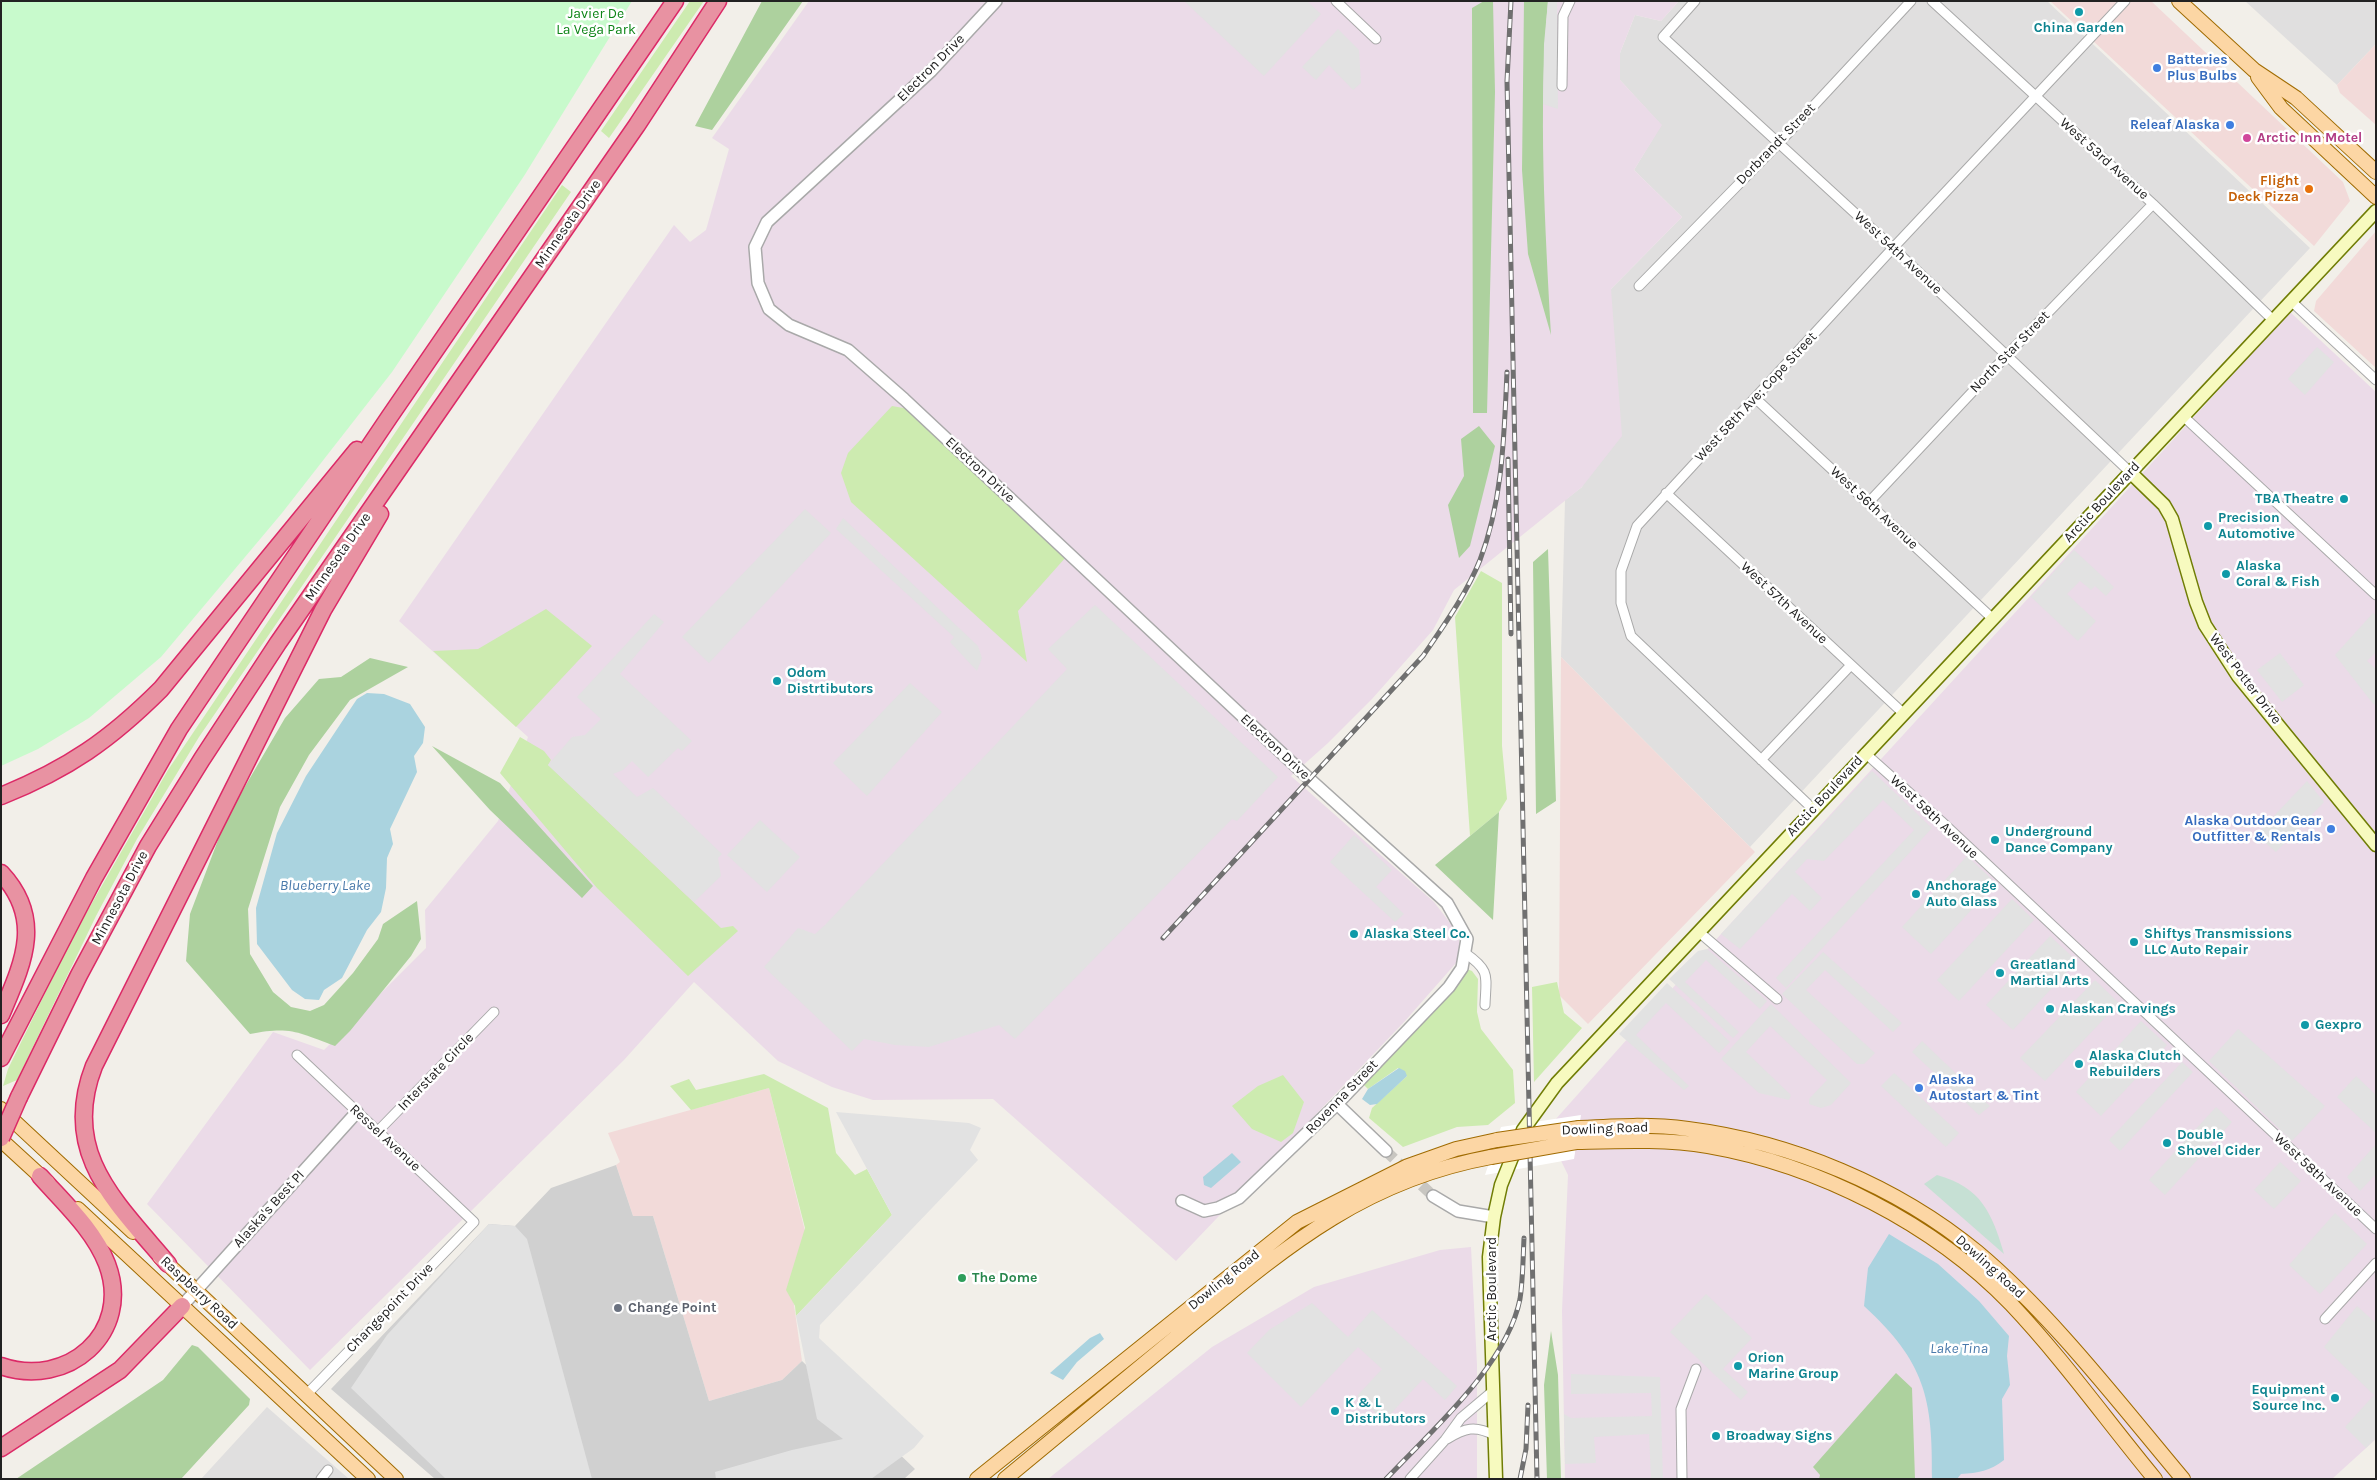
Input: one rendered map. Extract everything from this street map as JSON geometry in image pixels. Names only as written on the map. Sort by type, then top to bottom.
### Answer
[{"type":"highway","points":[[1,1058],[94,878],[179,729],[390,416],[675,1]]},
{"type":"highway","name":"Minnesota Drive","points":[[1,1139],[19,1097],[79,974],[148,846],[278,643],[637,125],[718,1]]},
{"type":"highway","points":[[1,796],[32,784],[86,754],[139,711],[179,667],[350,458],[390,416]]},
{"type":"highway","points":[[168,1264],[108,1191],[86,1149],[83,1115],[87,1084],[94,1066],[323,610],[429,426]]},
{"type":"highway","points":[[1,873],[18,897],[28,928],[28,943],[21,966],[1,1015]]},
{"type":"highway","points":[[1,1366],[26,1373],[37,1373],[63,1367],[76,1361],[98,1340],[105,1328],[112,1306],[110,1272],[100,1249],[92,1236],[40,1176]]},
{"type":"highway","points":[[1,1448],[120,1370],[182,1306]]},
{"type":"main road","points":[[2179,1],[2254,70],[2296,98],[2376,172]]},
{"type":"main road","points":[[2254,70],[2281,108],[2376,197]]},
{"type":"main road","name":"Arctic Boulevard","points":[[1496,1479],[1490,1257],[1494,1217],[1501,1185],[1529,1118],[1557,1082],[2376,211]]},
{"type":"main road","name":"West Potter Drive","points":[[2130,472],[2164,505],[2172,519],[2196,602],[2217,646],[2238,676],[2376,845]]},
{"type":"main road","name":"Raspberry Road","points":[[1,1109],[396,1479]]},
{"type":"main road","name":"Dowling Road","points":[[977,1479],[1297,1222],[1417,1162],[1456,1149],[1496,1140],[1579,1128],[1665,1127],[1722,1135],[1792,1152],[1822,1163],[1895,1198],[1949,1231],[2000,1273],[2074,1351],[2183,1479]]},
{"type":"main road","name":"Raspberry Road","points":[[1,1139],[113,1240],[368,1479]]},
{"type":"main road","name":"Dowling Road","points":[[1005,1479],[1255,1273],[1312,1230],[1347,1208],[1382,1190],[1447,1166],[1576,1142],[1634,1140],[1707,1146],[1746,1154],[1821,1179],[1898,1217],[1936,1241],[2010,1303],[2080,1384],[2155,1479]]},
{"type":"main road","points":[[168,1264],[182,1288],[182,1306]]},
{"type":"street","name":"Electron Drive","points":[[996,1],[932,71],[767,222],[755,247],[758,283],[769,308],[789,325],[848,350],[904,398],[1304,774],[1447,903],[1468,938]]},
{"type":"street","points":[[1336,1],[1376,39]]},
{"type":"street","points":[[1562,86],[1563,16],[1570,1]]},
{"type":"street","name":"West 54th Avenue","points":[[1695,1],[1663,37],[1893,248],[2130,472]]},
{"type":"street","name":"Dorbrandt Street","points":[[1639,286],[1779,143],[1911,1]]},
{"type":"street","name":"West 53rd Avenue","points":[[1932,1],[2153,204],[2273,320]]},
{"type":"street","name":"West 58th Ave; Cope Street","points":[[1812,809],[1631,636],[1621,602],[1620,571],[1637,526],[1893,248],[2125,1]]},
{"type":"street","name":"North Star Street","points":[[1869,502],[2007,355],[2153,204]]},
{"type":"street","points":[[2291,301],[2376,380]]},
{"type":"street","name":"West 56th Avenue","points":[[1755,398],[1993,619]]},
{"type":"street","points":[[2183,416],[2376,595]]},
{"type":"street","name":"West 57th Avenue","points":[[1666,493],[1903,714]]},
{"type":"street","points":[[1761,760],[1851,665]]},
{"type":"street","name":"West 58th Avenue","points":[[1865,753],[1941,821],[2376,1229]]},
{"type":"street","points":[[1699,932],[1777,1000]]},
{"type":"street","name":"Rovenna Street","points":[[1182,1201],[1204,1211],[1218,1208],[1239,1198],[1338,1104],[1449,987],[1462,968],[1468,938]]},
{"type":"street","points":[[1465,953],[1482,966],[1486,973],[1485,1005]]},
{"type":"street","name":"Interstate Circle","points":[[378,1131],[494,1012]]},
{"type":"street","name":"Ressel Avenue","points":[[297,1055],[474,1222]]},
{"type":"street","points":[[1338,1104],[1386,1151]]},
{"type":"street","name":"Alaska's Best PI","points":[[182,1306],[357,1112]]},
{"type":"street","points":[[1433,1196],[1458,1211],[1494,1217]]},
{"type":"street","name":"Changepoint Drive","points":[[307,1394],[474,1222]]},
{"type":"street","points":[[2325,1319],[2376,1263]]},
{"type":"street","points":[[1682,1479],[1681,1409],[1696,1369]]},
{"type":"street","points":[[1410,1479],[1445,1440],[1461,1418],[1493,1391]]},
{"type":"street","points":[[1445,1440],[1462,1430],[1472,1427],[1482,1428],[1494,1435]]},
{"type":"street","points":[[321,1479],[328,1470]]},
{"type":"shaded area","points":[[809,1],[1679,1],[1661,21],[1635,15],[1620,53],[1620,80],[1662,125],[1634,170],[1682,217],[1611,289],[1622,436],[1582,487],[1454,590],[1433,630],[1372,699],[1328,743],[1291,776],[1434,902],[1457,932],[1461,949],[1456,963],[1405,1021],[1176,1261],[993,1099],[873,1100],[832,1087],[778,1061],[694,982],[624,1060],[310,1370],[147,1204],[273,1032],[324,1050],[426,948],[425,910],[498,821],[528,737],[399,621],[674,225],[690,242],[706,230],[729,149],[712,138]]},
{"type":"shaded area","points":[[1184,1],[1307,1],[1321,14],[1264,76]]},
{"type":"shaded area","points":[[1548,1],[1557,1],[1558,109],[1543,104],[1544,44]]},
{"type":"shaded area","points":[[1679,1],[2047,1],[2310,248],[1750,847],[1561,657],[1565,500],[1582,487],[1611,289],[1682,217],[1634,170],[1661,125],[1620,80],[1620,53],[1635,15],[1661,21]]},
{"type":"shaded area","points":[[2050,1],[2151,1],[2343,182],[2350,201],[2314,246]]},
{"type":"shaded area","points":[[2245,1],[2376,1],[2376,44],[2337,85]]},
{"type":"shaded area","points":[[1338,29],[1359,50],[1361,83],[1353,90],[1329,65],[1316,80],[1302,67]]},
{"type":"shaded area","points":[[2376,44],[2376,125],[2340,93],[2337,85]]},
{"type":"shaded area","points":[[2376,231],[2376,368],[2314,311],[2316,301]]},
{"type":"shaded area","points":[[2290,312],[2376,392],[2376,1439],[2332,1479],[1565,1479],[1562,1311],[1568,1175],[1546,1130],[1721,934]]},
{"type":"shaded area","points":[[2317,347],[2334,362],[2305,395],[2288,379]]},
{"type":"shaded area","points":[[805,509],[831,533],[709,663],[682,637]]},
{"type":"shaded area","points":[[843,518],[978,646],[982,658],[977,671],[950,642],[954,637],[836,529]]},
{"type":"shaded area","points":[[2074,550],[2114,587],[2106,596],[2095,586],[2091,590],[2080,581],[2067,594],[2096,621],[2078,641],[2031,597]]},
{"type":"shaded area","points":[[1095,605],[1278,777],[1237,821],[1232,819],[1015,1039],[999,1025],[929,1047],[895,1045],[864,1039],[852,1051],[764,967],[798,928],[815,934],[825,925],[1067,669],[1048,649]]},
{"type":"shaded area","points":[[2373,613],[2376,615],[2376,652],[2367,661],[2376,669],[2376,702],[2374,705],[2335,655]]},
{"type":"shaded area","points":[[654,614],[664,622],[620,674],[692,741],[682,751],[678,748],[648,777],[632,761],[623,770],[613,774],[637,797],[653,788],[722,854],[718,858],[721,876],[694,902],[548,765],[572,737],[585,735],[601,719],[577,697]]},
{"type":"shaded area","points":[[2280,653],[2304,685],[2282,702],[2257,670]]},
{"type":"shaded area","points":[[1561,657],[1755,852],[1588,1024],[1559,995]]},
{"type":"shaded area","points":[[910,683],[942,712],[867,796],[833,763]]},
{"type":"shaded area","points":[[1872,771],[1932,828],[1786,988],[1776,978],[1914,830],[1883,800],[1824,861],[1807,859],[1795,872],[1822,898],[1810,911],[1792,894],[1740,949],[1721,934]]},
{"type":"shaded area","points":[[2307,781],[2324,802],[2276,852],[2256,835]]},
{"type":"shaded area","points":[[760,820],[800,857],[767,892],[727,855]]},
{"type":"shaded area","points":[[1354,835],[1392,870],[1376,887],[1404,914],[1395,922],[1330,862]]},
{"type":"shaded area","points":[[1967,856],[1996,883],[1931,954],[1902,927]]},
{"type":"shaded area","points":[[2012,899],[2034,920],[1959,1001],[1937,980]]},
{"type":"shaded area","points":[[2050,936],[2077,961],[2013,1030],[1986,1005]]},
{"type":"shaded area","points":[[1707,949],[1767,1001],[1760,1009],[1706,960],[1685,982],[1739,1032],[1733,1038],[1669,979],[1698,951]]},
{"type":"shaded area","points":[[1823,952],[1902,1023],[1893,1032],[1825,970],[1806,990],[1875,1053],[1864,1064],[1857,1064],[1782,994]]},
{"type":"shaded area","points":[[2095,980],[2119,1003],[2045,1081],[2020,1058]]},
{"type":"shaded area","points":[[1667,983],[1730,1042],[1719,1053],[1666,1003],[1636,1035],[1689,1086],[1684,1090],[1619,1034]]},
{"type":"shaded area","points":[[1771,1004],[1851,1083],[1831,1105],[1821,1108],[1809,1104],[1809,1099],[1827,1080],[1770,1026],[1746,1052],[1791,1095],[1789,1100],[1759,1093],[1721,1059]]},
{"type":"shaded area","points":[[2141,1021],[2167,1045],[2101,1116],[2076,1092]]},
{"type":"shaded area","points":[[2238,1029],[2325,1106],[2292,1141],[2209,1061]]},
{"type":"shaded area","points":[[1922,1041],[1990,1106],[1979,1115],[1912,1052]]},
{"type":"shaded area","points":[[2182,1062],[2193,1072],[2120,1151],[2109,1140]]},
{"type":"shaded area","points":[[1894,1073],[1959,1133],[1946,1147],[1881,1086]]},
{"type":"shaded area","points":[[2356,1076],[2376,1095],[2376,1133],[2337,1097]]},
{"type":"shaded area","points":[[769,1088],[805,1231],[793,1298],[802,1361],[782,1380],[709,1401],[653,1216],[633,1216],[616,1165],[620,1162],[608,1133]]},
{"type":"shaded area","points":[[2216,1107],[2232,1122],[2165,1195],[2149,1180]]},
{"type":"shaded area","points":[[836,1112],[969,1123],[981,1128],[970,1150],[978,1160],[820,1325],[819,1338],[924,1436],[914,1448],[871,1479],[716,1479],[715,1472],[792,1450],[843,1439],[817,1419],[796,1316],[892,1215]]},
{"type":"shaded area","points":[[2376,1144],[2376,1174],[2360,1191],[2347,1177]]},
{"type":"shaded area","points":[[2280,1162],[2301,1181],[2274,1209],[2254,1190]]},
{"type":"shaded area","points":[[616,1165],[633,1216],[653,1216],[709,1401],[782,1380],[802,1361],[915,1469],[904,1479],[435,1479],[331,1389],[489,1224],[515,1226],[551,1188]]},
{"type":"shaded area","points":[[2335,1213],[2367,1244],[2320,1294],[2289,1265]]},
{"type":"shaded area","points":[[489,1224],[515,1226],[527,1239],[592,1479],[446,1479],[351,1388],[387,1335]]},
{"type":"shaded area","points":[[1471,1247],[1477,1365],[1477,1479],[1048,1479],[1212,1347],[1314,1287],[1440,1250]]},
{"type":"shaded area","points":[[1706,1294],[1752,1338],[1723,1369],[1748,1392],[1741,1400],[1670,1332]]},
{"type":"shaded area","points":[[1312,1303],[1348,1337],[1372,1310],[1457,1386],[1445,1400],[1423,1379],[1384,1421],[1357,1396],[1382,1369],[1358,1347],[1301,1407],[1247,1353],[1269,1330]]},
{"type":"shaded area","points":[[2357,1306],[2376,1323],[2376,1438],[2366,1448],[2345,1427],[2374,1395],[2324,1347]]},
{"type":"shaded area","points":[[1571,1374],[1660,1377],[1663,1479],[1651,1479],[1649,1434],[1594,1437],[1596,1463],[1565,1464],[1564,1414],[1571,1418],[1652,1416],[1651,1393],[1571,1394]]},
{"type":"shaded area","points":[[267,1407],[349,1479],[201,1479]]},
{"type":"green space","name":"Javier De La Vega Park","points":[[1,1],[632,1],[524,176],[392,372],[282,513],[161,657],[89,718],[38,749],[1,766]]},
{"type":"green space","points":[[690,1],[704,1],[609,138],[601,131]]},
{"type":"green space","points":[[762,1],[803,1],[712,130],[695,126]]},
{"type":"green space","points":[[1484,1],[1493,1],[1495,92],[1487,413],[1473,413],[1472,8]]},
{"type":"green space","points":[[1524,1],[1548,1],[1543,84],[1543,126],[1551,335],[1528,254],[1522,170]]},
{"type":"green space","points":[[562,185],[571,192],[199,737],[137,839],[96,916],[17,1080],[3,1086],[8,1069],[72,938],[168,770]]},
{"type":"green space","points":[[892,406],[909,409],[1066,557],[1018,611],[1027,662],[851,502],[841,473],[848,453]]},
{"type":"green space","points":[[1479,426],[1495,446],[1470,546],[1459,558],[1448,505],[1464,476],[1461,439]]},
{"type":"green space","points":[[1548,549],[1556,801],[1536,814],[1533,562]]},
{"type":"green space","points":[[1481,571],[1502,583],[1502,746],[1507,799],[1499,812],[1470,836],[1455,617]]},
{"type":"green space","points":[[546,609],[592,646],[516,727],[433,651],[478,649]]},
{"type":"green space","points":[[370,658],[408,667],[350,700],[309,755],[280,807],[248,909],[250,954],[273,992],[291,1007],[310,1011],[324,1005],[353,973],[378,939],[383,924],[417,901],[421,939],[411,956],[350,1031],[335,1046],[294,1032],[275,1031],[250,1034],[186,961],[190,914],[226,819],[285,718],[319,679],[341,677]]},
{"type":"green space","points":[[520,737],[544,751],[551,760],[548,765],[721,928],[733,926],[738,931],[688,976],[597,888],[500,773]]},
{"type":"green space","points":[[432,746],[500,783],[593,886],[582,898],[490,810]]},
{"type":"green space","points":[[1499,812],[1493,920],[1435,865]]},
{"type":"green space","points":[[1467,969],[1472,971],[1478,979],[1477,1012],[1481,1029],[1513,1070],[1515,1103],[1488,1125],[1457,1127],[1403,1147],[1369,1118],[1372,1108],[1407,1076],[1398,1068],[1368,1089],[1363,1084],[1453,991],[1458,980]]},
{"type":"green space","points":[[1557,982],[1564,1013],[1582,1028],[1534,1082],[1532,987]]},
{"type":"green space","points":[[764,1074],[828,1108],[836,1153],[855,1175],[867,1169],[892,1215],[796,1316],[795,1306],[786,1290],[805,1228],[769,1088],[691,1110],[670,1086],[689,1079],[696,1090]]},
{"type":"green space","points":[[1283,1075],[1304,1102],[1293,1133],[1281,1142],[1252,1129],[1232,1106],[1258,1086]]},
{"type":"green space","points":[[1937,1175],[1952,1180],[1974,1194],[1989,1214],[1995,1226],[2004,1254],[1924,1184]]},
{"type":"green space","points":[[1551,1331],[1558,1375],[1561,1479],[1547,1479],[1544,1385]]},
{"type":"green space","points":[[192,1345],[198,1347],[250,1399],[249,1405],[181,1479],[16,1479],[163,1380]]},
{"type":"green space","points":[[1896,1373],[1912,1388],[1915,1479],[1819,1479],[1820,1475],[1813,1467]]},
{"type":"water","name":"Blueberry Lake","points":[[367,693],[384,694],[410,704],[425,727],[423,743],[414,756],[417,772],[390,829],[393,844],[387,858],[386,888],[381,912],[367,930],[342,978],[324,990],[319,1000],[305,999],[292,990],[257,944],[256,908],[277,833],[306,776],[357,699]]},
{"type":"water","points":[[1399,1068],[1405,1071],[1407,1076],[1377,1104],[1370,1105],[1362,1099],[1368,1089]]},
{"type":"water","points":[[1232,1153],[1241,1162],[1211,1188],[1204,1185],[1203,1177]]},
{"type":"water","name":"Lake Tina","points":[[1889,1234],[1938,1264],[1979,1301],[2009,1336],[2007,1356],[2010,1385],[2002,1399],[2004,1460],[1989,1469],[1961,1474],[1957,1479],[1932,1479],[1930,1426],[1927,1403],[1921,1383],[1913,1364],[1900,1345],[1864,1306],[1868,1268]]},
{"type":"water","points":[[1100,1333],[1104,1339],[1077,1362],[1063,1380],[1050,1373],[1090,1338]]},
{"type":"pier","points":[[1581,1115],[1574,1159],[1485,1175],[1501,1127]]},
{"type":"tunnel","points":[[1386,1151],[1433,1196]]},
{"type":"railway","points":[[1511,1],[1507,81],[1537,1479]]},
{"type":"railway","points":[[1163,938],[1423,656],[1454,610],[1480,560],[1494,514],[1501,467],[1507,372]]},
{"type":"railway","points":[[1508,459],[1511,634]]},
{"type":"railway","points":[[1386,1479],[1465,1396],[1500,1348],[1512,1324],[1520,1299],[1524,1238]]},
{"type":"railway","points":[[1520,1479],[1526,1449],[1528,1405]]},
{"type":"place","name":"China Garden","points":[[2079,12]]},
{"type":"place","name":"Batteries Plus Bulbs","points":[[2157,68]]},
{"type":"place","name":"Releaf Alaska","points":[[2230,125]]},
{"type":"place","name":"Arctic Inn Motel","points":[[2247,138]]},
{"type":"place","name":"Flight Deck Pizza","points":[[2309,189]]},
{"type":"place","name":"TBA Theatre","points":[[2344,499]]},
{"type":"place","name":"Precision Automotive","points":[[2208,526]]},
{"type":"place","name":"Alaska Coral & Fish","points":[[2226,574]]},
{"type":"place","name":"Odom Distrtibutors","points":[[777,681]]},
{"type":"place","name":"Alaska Outdoor Gear Outfitter & Rentals","points":[[2331,829]]},
{"type":"place","name":"Underground Dance Company","points":[[1995,840]]},
{"type":"place","name":"Anchorage Auto Glass","points":[[1916,894]]},
{"type":"place","name":"Alaska Steel Co.","points":[[1354,934]]},
{"type":"place","name":"Shiftys Transmissions LLC Auto Repair","points":[[2134,942]]},
{"type":"place","name":"Greatland Martial Arts","points":[[2000,973]]},
{"type":"place","name":"Alaskan Cravings","points":[[2050,1009]]},
{"type":"place","name":"Gexpro","points":[[2305,1025]]},
{"type":"place","name":"Alaska Clutch Rebuilders","points":[[2079,1064]]},
{"type":"place","name":"Alaska Autostart & Tint","points":[[1919,1088]]},
{"type":"place","name":"Double Shovel Cider","points":[[2167,1143]]},
{"type":"place","name":"The Dome","points":[[962,1278]]},
{"type":"place","name":"Change Point","points":[[618,1308]]},
{"type":"place","name":"Orion Marine Group","points":[[1738,1366]]},
{"type":"place","name":"Equipment Source Inc.","points":[[2335,1398]]},
{"type":"place","name":"K & L Distributors","points":[[1335,1411]]},
{"type":"place","name":"Broadway Signs","points":[[1716,1436]]}]
